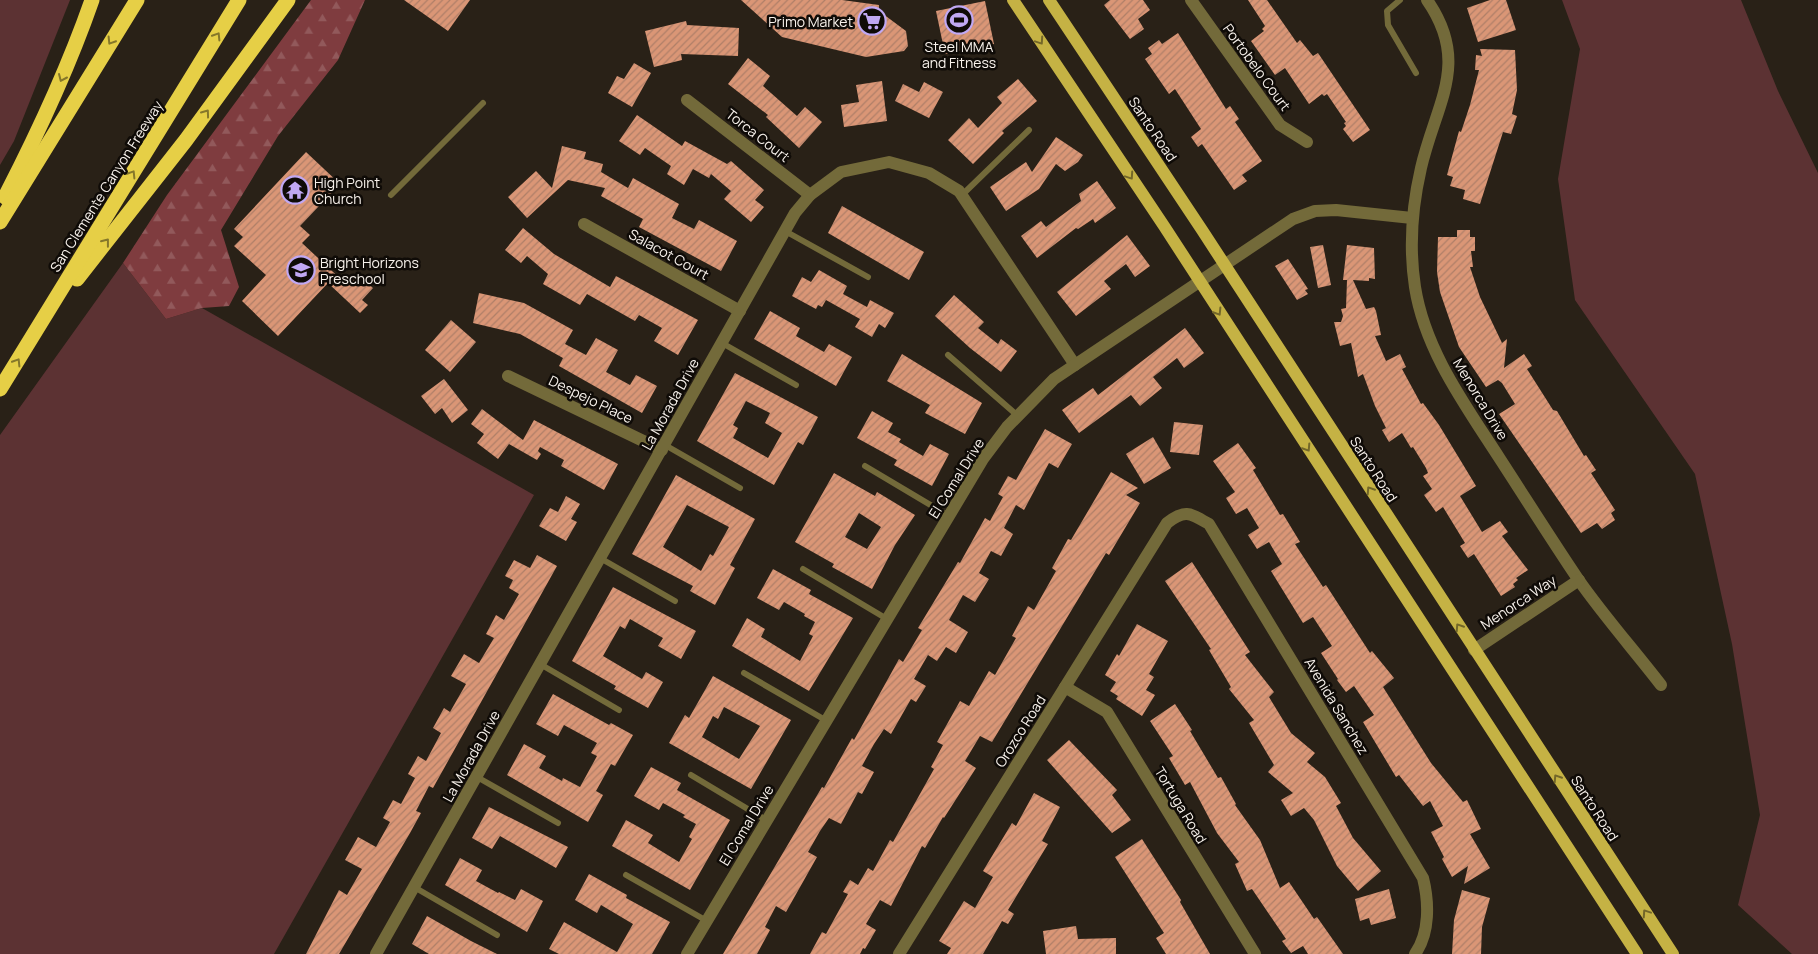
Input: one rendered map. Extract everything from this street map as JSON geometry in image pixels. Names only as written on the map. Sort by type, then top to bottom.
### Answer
[{"type":"highway","points":[[0,207],[43,122],[74,50],[92,0]]},
{"type":"highway","points":[[0,222],[137,0]]},
{"type":"highway","name":"San Clemente Canyon Freeway","points":[[0,389],[239,0]]},
{"type":"highway","points":[[33,335],[186,140],[288,0]]},
{"type":"main road","points":[[1013,0],[1637,954]]},
{"type":"main road","name":"Santo Road","points":[[1049,0],[1224,264],[1673,954]]},
{"type":"street","name":"Portobelo Court","points":[[1191,0],[1280,125],[1307,142]]},
{"type":"street","name":"Menorca Drive","points":[[1427,0],[1439,18],[1448,44],[1448,74],[1421,168],[1412,218],[1415,287],[1426,331],[1454,388],[1579,580],[1661,685]]},
{"type":"street","name":"Torca Court","points":[[687,100],[810,195]]},
{"type":"street","name":"La Morada Drive","points":[[376,954],[795,213],[810,195],[841,172],[889,162],[929,172],[962,195],[1075,364]]},
{"type":"street","name":"El Comal Drive","points":[[686,954],[984,459],[1018,416],[1054,379],[1293,219],[1315,211],[1336,210],[1412,218]]},
{"type":"street","name":"Salacot Court","points":[[584,224],[740,311]]},
{"type":"street","name":"Despejo Place","points":[[508,376],[663,447]]},
{"type":"street","name":"Avenida Sanchez","points":[[1167,523],[1178,514],[1191,514],[1209,524],[1424,878],[1427,895],[1425,932],[1415,954]]},
{"type":"street","name":"Orozco Road","points":[[899,954],[1167,523]]},
{"type":"street","name":"Menorca Way","points":[[1474,650],[1579,580]]},
{"type":"street","name":"Tortuga Road","points":[[1065,687],[1107,712],[1255,954]]},
{"type":"lane","points":[[1400,0],[1387,11],[1388,25],[1416,73]]},
{"type":"lane","points":[[391,195],[483,103]]},
{"type":"lane","points":[[962,195],[1029,130]]},
{"type":"lane","points":[[785,231],[868,277]]},
{"type":"lane","points":[[722,343],[796,385]]},
{"type":"lane","points":[[948,355],[1018,416]]},
{"type":"lane","points":[[663,447],[740,488]]},
{"type":"lane","points":[[865,466],[949,516]]},
{"type":"lane","points":[[600,558],[676,601]]},
{"type":"lane","points":[[803,569],[887,619]]},
{"type":"lane","points":[[540,664],[619,710]]},
{"type":"lane","points":[[744,673],[826,721]]},
{"type":"lane","points":[[692,775],[766,820]]},
{"type":"lane","points":[[477,777],[558,823]]},
{"type":"lane","points":[[626,874],[706,921]]},
{"type":"lane","points":[[414,887],[497,935]]},
{"type":"shaded area","points":[[0,0],[70,0],[14,141],[0,165]]},
{"type":"shaded area","points":[[1562,0],[1741,0],[1778,91],[1818,173],[1818,954],[1792,954],[1738,905],[1760,815],[1732,644],[1695,474],[1575,300],[1558,179],[1580,49]]},
{"type":"shaded area","points":[[123,263],[166,319],[202,308],[534,495],[274,954],[0,954],[0,435]]},
{"type":"green space","points":[[311,0],[365,0],[338,60],[278,136],[221,230],[239,287],[229,306],[202,308],[166,319],[123,263],[167,195]]},
{"type":"building","points":[[404,0],[470,0],[448,31]]},
{"type":"building","points":[[741,0],[842,0],[879,5],[879,11],[906,31],[908,46],[904,51],[866,57],[782,37]]},
{"type":"building","points":[[1110,0],[1143,0],[1150,10],[1138,19],[1144,29],[1130,39],[1104,5]]},
{"type":"building","points":[[1248,0],[1267,0],[1297,43],[1300,40],[1313,56],[1318,53],[1370,130],[1353,142],[1343,129],[1346,126],[1344,123],[1346,122],[1327,94],[1324,96],[1322,94],[1309,104],[1285,68],[1275,75],[1251,41],[1264,31],[1262,29],[1265,26]]},
{"type":"building","points":[[1490,0],[1506,0],[1516,30],[1478,42],[1467,8]]},
{"type":"building","points":[[985,1],[994,44],[945,54],[936,11]]},
{"type":"building","points":[[686,21],[687,25],[739,28],[738,56],[681,54],[682,60],[654,67],[645,31]]},
{"type":"building","points":[[1178,33],[1226,109],[1230,106],[1239,119],[1235,122],[1262,161],[1242,175],[1247,181],[1234,190],[1202,144],[1198,147],[1191,137],[1201,129],[1175,89],[1169,94],[1145,59],[1152,54],[1148,48],[1159,40],[1162,44]]},
{"type":"building","points":[[1480,49],[1515,50],[1517,90],[1512,114],[1517,116],[1511,134],[1503,132],[1480,204],[1463,199],[1465,190],[1450,186],[1453,177],[1447,175],[1459,131],[1461,132],[1470,105],[1479,70],[1475,70],[1476,55],[1482,56]]},
{"type":"building","points":[[748,58],[770,76],[763,86],[797,116],[805,107],[822,122],[799,148],[766,117],[768,115],[728,84]]},
{"type":"building","points":[[634,63],[651,73],[632,107],[608,93],[617,76],[624,79]]},
{"type":"building","points":[[1018,79],[1037,101],[1002,131],[1004,133],[973,164],[948,140],[969,118],[978,128],[1002,103],[997,97]]},
{"type":"building","points":[[882,81],[887,121],[844,127],[841,105],[859,102],[856,85]]},
{"type":"building","points":[[924,82],[943,92],[929,118],[895,101],[903,84],[919,92]]},
{"type":"building","points":[[637,115],[682,146],[685,141],[727,164],[731,161],[764,190],[755,200],[764,207],[751,222],[724,199],[731,191],[711,174],[709,178],[693,169],[684,185],[667,174],[671,166],[645,148],[640,155],[619,141]]},
{"type":"building","points":[[1056,137],[1083,155],[1078,162],[1065,171],[1056,164],[1039,189],[1006,211],[990,187],[1026,162],[1032,172]]},
{"type":"building","points":[[562,146],[586,152],[584,159],[603,164],[601,172],[628,188],[633,178],[679,204],[672,218],[694,229],[699,220],[737,241],[721,271],[639,227],[643,219],[601,196],[605,188],[568,180],[527,218],[508,197],[536,171],[552,188]]},
{"type":"building","points":[[306,152],[340,184],[300,226],[310,235],[302,243],[347,285],[357,274],[373,288],[362,300],[368,305],[360,313],[328,283],[278,336],[242,301],[266,275],[234,246],[243,237],[234,229]]},
{"type":"building","points":[[1097,181],[1116,208],[1095,223],[1093,219],[1078,229],[1076,228],[1037,258],[1021,236],[1041,221],[1046,227],[1081,201],[1079,194]]},
{"type":"building","points":[[842,206],[924,252],[909,280],[828,233]]},
{"type":"building","points":[[523,228],[554,254],[610,287],[616,276],[698,320],[678,355],[654,341],[662,328],[639,315],[635,321],[587,294],[580,305],[543,284],[548,274],[527,256],[521,263],[505,250]]},
{"type":"building","points":[[1457,230],[1470,230],[1470,237],[1475,237],[1475,251],[1471,251],[1473,267],[1470,267],[1480,297],[1502,343],[1507,339],[1504,368],[1524,354],[1532,366],[1527,369],[1553,410],[1557,411],[1584,456],[1586,455],[1596,470],[1591,473],[1615,510],[1611,513],[1615,520],[1602,529],[1597,523],[1581,533],[1499,414],[1515,404],[1502,383],[1498,380],[1486,387],[1459,347],[1440,292],[1437,272],[1438,237],[1457,237]]},
{"type":"building","points":[[1127,235],[1150,266],[1135,277],[1126,264],[1104,281],[1111,289],[1076,316],[1057,292]]},
{"type":"building","points":[[1323,245],[1331,285],[1318,288],[1310,247]]},
{"type":"building","points":[[1347,245],[1374,248],[1375,279],[1369,278],[1369,281],[1353,280],[1366,309],[1374,307],[1376,311],[1381,335],[1375,336],[1386,361],[1400,354],[1406,367],[1402,369],[1421,404],[1423,403],[1439,425],[1476,486],[1460,496],[1482,532],[1500,521],[1508,532],[1502,536],[1528,570],[1516,578],[1518,580],[1513,584],[1515,587],[1501,596],[1474,554],[1468,558],[1460,546],[1465,543],[1443,507],[1436,512],[1424,495],[1432,489],[1423,476],[1428,473],[1426,468],[1413,447],[1411,448],[1402,433],[1389,442],[1382,430],[1386,428],[1363,374],[1358,377],[1351,343],[1340,346],[1334,322],[1341,322],[1343,316],[1341,309],[1346,308],[1347,280],[1343,280]]},
{"type":"building","points":[[1288,259],[1308,289],[1305,290],[1308,294],[1297,300],[1275,266]]},
{"type":"building","points":[[819,270],[847,286],[843,294],[867,307],[870,300],[894,313],[885,328],[879,324],[872,337],[855,327],[860,319],[826,300],[822,307],[818,305],[816,309],[792,296],[802,277],[811,282]]},
{"type":"building","points":[[479,293],[524,303],[573,330],[565,344],[586,355],[596,338],[618,350],[606,372],[630,385],[636,375],[657,386],[642,413],[559,366],[563,358],[520,334],[473,323]]},
{"type":"building","points":[[954,295],[984,322],[978,328],[998,344],[1001,339],[1017,351],[1001,372],[970,348],[935,316]]},
{"type":"building","points":[[770,311],[800,328],[796,336],[824,352],[829,344],[852,357],[836,386],[754,339]]},
{"type":"building","points":[[451,320],[476,342],[450,372],[425,350]]},
{"type":"building","points":[[1185,328],[1204,353],[1184,368],[1177,358],[1153,377],[1162,388],[1140,406],[1131,395],[1079,433],[1062,410],[1093,388],[1098,395]]},
{"type":"building","points":[[902,354],[982,403],[965,434],[925,413],[930,405],[887,381]]},
{"type":"building","points":[[735,373],[818,417],[803,445],[798,442],[774,485],[697,441]],"holes":[[[746,401],[770,413],[765,423],[782,433],[768,458],[733,438],[738,428],[733,425]]]},
{"type":"building","points":[[444,379],[468,410],[452,423],[442,408],[435,414],[421,396]]},
{"type":"building","points":[[482,409],[523,440],[534,420],[618,464],[604,490],[561,466],[564,460],[540,447],[538,451],[541,454],[537,460],[509,444],[498,459],[477,443],[484,434],[471,424]]},
{"type":"building","points":[[872,411],[893,423],[888,432],[901,439],[899,442],[923,456],[930,444],[949,454],[932,486],[894,465],[897,460],[857,438]]},
{"type":"building","points":[[1174,422],[1203,425],[1199,455],[1170,452]]},
{"type":"building","points":[[1045,429],[1072,444],[1058,468],[1049,463],[1024,510],[1016,505],[1004,528],[1013,534],[1001,556],[991,551],[979,573],[989,579],[975,602],[963,595],[949,620],[968,632],[956,653],[946,647],[937,661],[928,655],[914,679],[926,686],[916,702],[911,699],[891,734],[884,729],[874,744],[862,766],[874,772],[862,794],[858,792],[841,824],[829,818],[820,831],[808,852],[817,857],[786,912],[776,906],[765,927],[770,930],[757,954],[723,954],[822,787],[824,788],[852,738],[854,740],[899,659],[903,662],[922,630],[918,628],[958,562],[960,563],[985,518],[990,521],[1003,497],[998,494],[1008,476],[1016,480]]},
{"type":"building","points":[[1153,437],[1171,468],[1144,484],[1126,454]]},
{"type":"building","points":[[1238,443],[1256,468],[1253,470],[1280,515],[1283,514],[1300,542],[1295,544],[1323,587],[1326,585],[1370,653],[1372,651],[1394,678],[1383,687],[1431,763],[1463,802],[1467,800],[1481,829],[1470,834],[1490,868],[1464,884],[1468,866],[1452,877],[1442,859],[1444,857],[1431,832],[1443,826],[1430,801],[1423,806],[1399,775],[1396,777],[1363,722],[1374,715],[1354,686],[1346,692],[1337,680],[1321,653],[1332,646],[1313,617],[1303,623],[1271,571],[1282,564],[1269,542],[1257,549],[1248,535],[1259,528],[1247,508],[1236,514],[1226,498],[1235,492],[1213,461]]},
{"type":"building","points":[[1111,472],[1138,488],[1126,495],[1140,503],[1109,555],[1106,553],[992,742],[980,736],[965,761],[976,768],[925,848],[922,846],[891,906],[880,900],[866,924],[876,930],[865,949],[863,948],[860,954],[810,954],[822,932],[826,934],[848,894],[843,892],[850,880],[858,885],[868,868],[873,871],[890,840],[893,842],[934,769],[931,767],[943,745],[937,742],[960,701],[969,706],[989,671],[995,675],[1016,638],[1012,636],[1028,606],[1034,610],[1056,571],[1052,568],[1068,539],[1071,540]]},
{"type":"building","points":[[834,473],[875,496],[877,492],[915,515],[895,545],[872,589],[832,567],[834,564],[795,542]],"holes":[[[859,513],[881,527],[867,549],[845,537]]]},
{"type":"building","points":[[676,475],[755,519],[730,565],[735,568],[715,605],[690,591],[693,586],[632,554]],"holes":[[[687,505],[729,527],[713,556],[710,554],[701,571],[663,547]]]},
{"type":"building","points":[[566,496],[580,504],[571,519],[577,522],[566,541],[539,526],[550,508],[558,512]]},
{"type":"building","points":[[537,555],[557,566],[433,788],[429,786],[416,811],[421,813],[410,833],[339,954],[306,954],[339,890],[347,895],[362,869],[345,860],[358,837],[376,847],[390,822],[383,818],[393,800],[401,804],[415,778],[408,774],[418,756],[426,761],[441,733],[433,728],[444,708],[450,712],[466,684],[451,676],[464,654],[479,663],[494,638],[486,634],[496,615],[504,620],[519,594],[509,588],[513,580],[505,576],[514,560],[530,568]]},
{"type":"building","points":[[1192,562],[1250,652],[1245,655],[1274,692],[1269,697],[1291,733],[1315,753],[1307,762],[1325,777],[1341,803],[1336,806],[1353,838],[1381,871],[1358,891],[1337,866],[1314,820],[1304,808],[1291,816],[1281,800],[1293,793],[1268,772],[1274,765],[1249,723],[1254,720],[1229,689],[1231,687],[1209,650],[1211,649],[1165,581]]},
{"type":"building","points":[[773,569],[811,590],[809,594],[853,618],[809,691],[732,646],[747,618],[765,629],[761,637],[800,661],[813,636],[809,634],[815,622],[784,602],[779,610],[757,598]]},
{"type":"building","points":[[613,587],[696,631],[681,659],[658,646],[663,638],[630,619],[625,629],[620,626],[603,656],[642,679],[646,672],[663,682],[648,708],[614,689],[616,686],[572,661]]},
{"type":"building","points":[[1137,624],[1168,641],[1149,674],[1154,677],[1146,690],[1155,695],[1142,716],[1116,699],[1118,696],[1110,691],[1116,682],[1105,675],[1117,654],[1119,656]]},
{"type":"building","points":[[713,676],[791,720],[751,789],[669,743],[685,715],[689,718]],"holes":[[[724,707],[760,726],[739,759],[702,737],[713,716],[718,719]]]},
{"type":"building","points":[[553,694],[609,725],[611,723],[633,735],[615,766],[611,764],[596,791],[603,795],[588,822],[507,775],[524,744],[546,756],[539,768],[562,781],[563,778],[580,787],[597,756],[591,753],[597,743],[564,725],[558,736],[536,724]]},
{"type":"building","points":[[1175,704],[1192,730],[1190,731],[1218,778],[1221,777],[1235,805],[1260,840],[1280,888],[1289,882],[1314,919],[1317,917],[1343,954],[1308,954],[1303,946],[1291,953],[1282,941],[1286,939],[1252,889],[1247,891],[1235,864],[1239,862],[1217,833],[1190,782],[1185,785],[1169,758],[1173,756],[1150,721]]},
{"type":"building","points":[[1069,740],[1117,790],[1112,795],[1131,820],[1112,833],[1047,760]]},
{"type":"building","points":[[651,767],[681,783],[677,790],[730,820],[690,890],[612,846],[626,820],[653,835],[648,843],[679,862],[692,839],[689,837],[696,824],[683,817],[685,815],[663,803],[659,810],[634,796]]},
{"type":"building","points":[[1034,793],[1060,807],[1042,841],[1048,844],[1008,910],[1014,914],[1008,924],[1002,921],[983,954],[947,954],[951,948],[939,941],[964,901],[975,908],[993,877],[983,871],[1012,823],[1016,826]]},
{"type":"building","points":[[489,807],[568,847],[556,868],[500,836],[492,849],[472,838]]},
{"type":"building","points":[[1142,839],[1181,900],[1180,902],[1210,954],[1166,954],[1156,938],[1164,933],[1115,857]]},
{"type":"building","points":[[460,858],[482,870],[476,881],[498,893],[515,900],[521,889],[543,901],[527,932],[445,885]]},
{"type":"building","points":[[589,874],[627,895],[626,898],[670,922],[652,954],[559,954],[549,949],[564,922],[617,952],[633,924],[601,905],[597,913],[575,900]]},
{"type":"building","points":[[1389,889],[1396,918],[1371,925],[1369,918],[1360,921],[1355,899]]},
{"type":"building","points":[[1462,890],[1490,898],[1482,927],[1481,954],[1452,954],[1454,920]]},
{"type":"building","points":[[427,916],[497,954],[429,954],[412,944]]},
{"type":"building","points":[[1076,926],[1078,939],[1116,938],[1116,954],[1046,954],[1043,931]]},
{"type":"place","name":"Steel MMA and Fitness","points":[[959,20]]},
{"type":"place","name":"Primo Market","points":[[872,21]]},
{"type":"place","name":"High Point Church","points":[[295,190]]},
{"type":"place","name":"Bright Horizons Preschool","points":[[301,270]]}]
